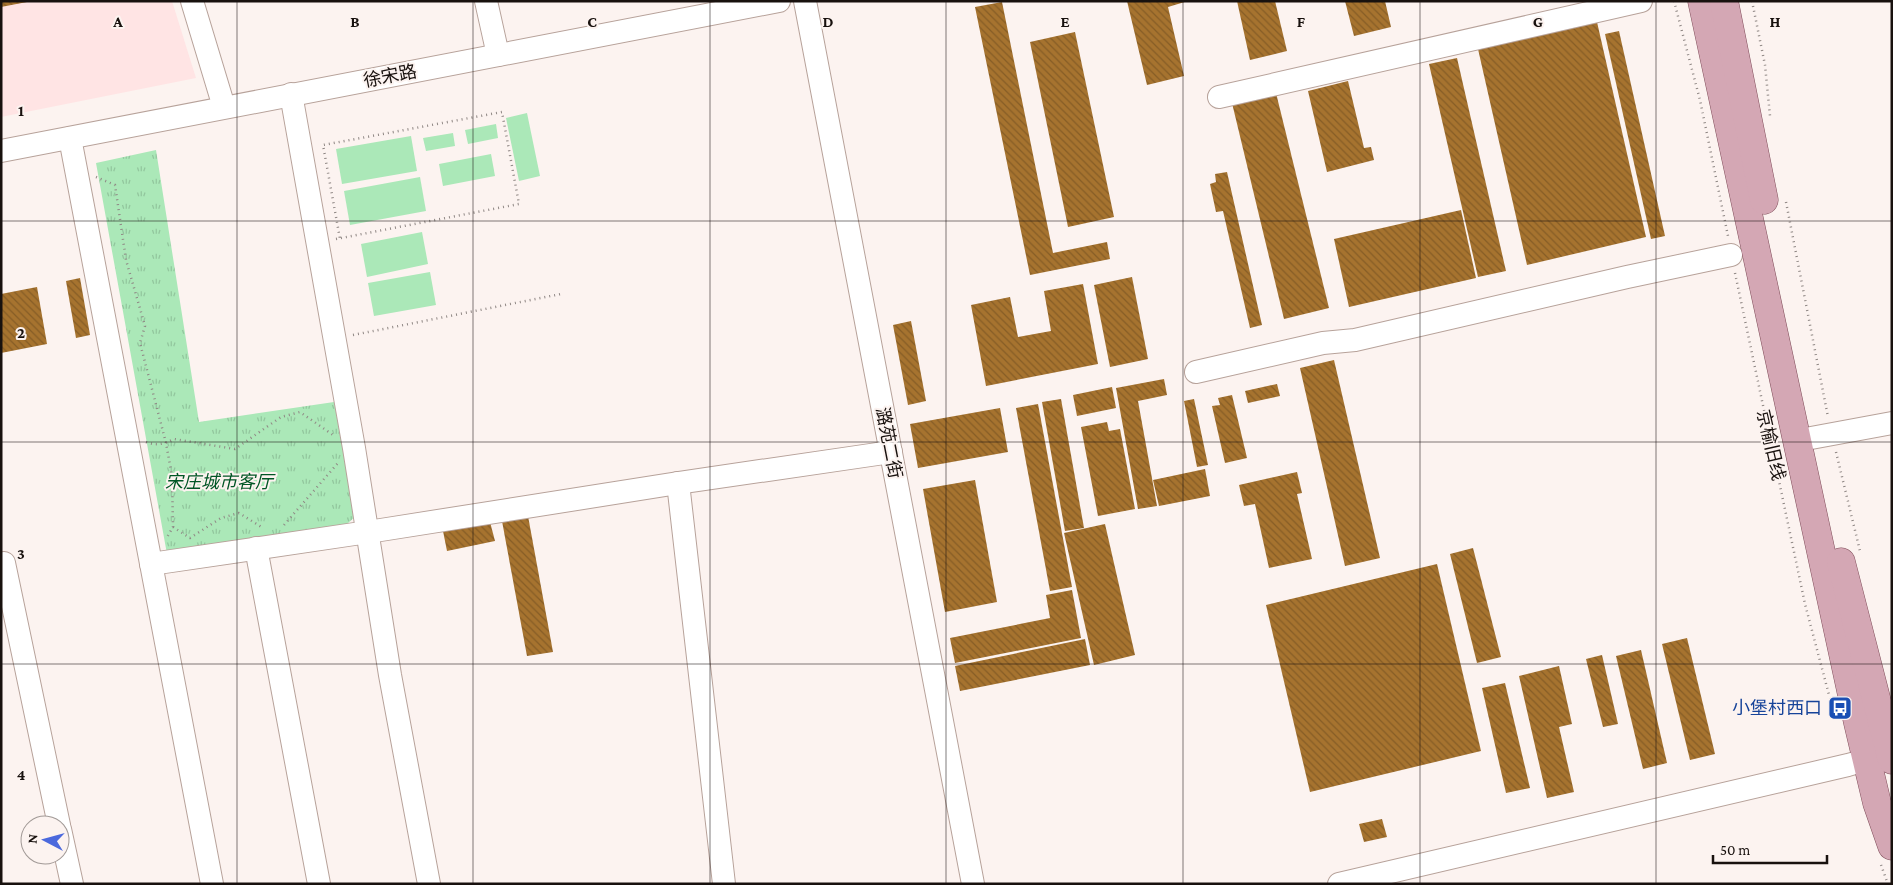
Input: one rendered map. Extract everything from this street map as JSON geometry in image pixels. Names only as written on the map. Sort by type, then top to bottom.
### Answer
[{"type":"main road","name":"京榆旧线","points":[[1702,1],[1802,468],[1883,757]]},
{"type":"main road","name":"京榆旧线","points":[[1724,1],[1821,436],[1883,757],[1877,803],[1885,852]]},
{"type":"street","points":[[192,1],[224,107]]},
{"type":"street","points":[[486,1],[498,55]]},
{"type":"street","name":"徐宋路","points":[[1,151],[779,1]]},
{"type":"street","name":"潞苑二街","points":[[805,1],[973,884]]},
{"type":"street","points":[[1219,97],[1641,1]]},
{"type":"street","points":[[292,94],[334,338],[345,445],[368,532],[390,675],[428,884]]},
{"type":"street","points":[[70,138],[212,884]]},
{"type":"street","points":[[1196,372],[1323,343],[1356,340],[1627,277],[1731,255]]},
{"type":"street","points":[[1821,436],[1892,423]]},
{"type":"street","points":[[151,564],[891,452]]},
{"type":"street","points":[[678,483],[724,884]]},
{"type":"street","points":[[264,546],[319,884]]},
{"type":"street","points":[[4,563],[57,815]]},
{"type":"street","points":[[1339,884],[1883,757]]},
{"type":"street","points":[[68,865],[72,884]]},
{"type":"path","name":"京榆旧线","points":[[1674,1],[1700,100],[1805,604],[1831,704]]},
{"type":"path","points":[[1752,1],[1765,65],[1770,120]]},
{"type":"path","points":[[317,243],[340,239],[519,204],[502,112],[323,145],[340,239]]},
{"type":"path","points":[[76,169],[115,185],[126,260],[145,326],[140,343],[166,443],[172,476],[173,527],[151,564]]},
{"type":"path","points":[[1785,195],[1821,436],[1861,554]]},
{"type":"path","points":[[334,338],[562,294]]},
{"type":"path","points":[[126,434],[155,445],[174,439],[235,449],[281,417],[300,412],[333,435],[345,445],[340,460],[264,546]]},
{"type":"path","points":[[173,527],[190,538],[221,518],[239,512],[264,529],[264,546]]},
{"type":"path","points":[[1885,852],[1888,884]]},
{"type":"shaded area","points":[[1,1],[172,1],[196,78],[1,117]]},
{"type":"green space","points":[[527,113],[540,176],[519,181],[506,118]]},
{"type":"green space","points":[[496,124],[498,138],[468,144],[465,130]]},
{"type":"green space","points":[[453,133],[455,146],[426,151],[423,138]]},
{"type":"green space","points":[[411,136],[417,171],[342,184],[336,149]]},
{"type":"green space","name":"宋庄城市客厅","points":[[156,150],[199,422],[334,402],[356,516],[347,524],[167,554],[96,163]]},
{"type":"green space","points":[[491,154],[495,176],[443,186],[439,164]]},
{"type":"green space","points":[[420,177],[426,211],[350,225],[344,191]]},
{"type":"green space","points":[[422,232],[428,264],[367,277],[361,244]]},
{"type":"green space","points":[[430,272],[436,305],[374,316],[368,283]]},
{"type":"building","points":[[1,1],[27,1],[27,2],[1,7]]},
{"type":"building","points":[[1127,1],[1188,1],[1168,7],[1184,76],[1147,85]]},
{"type":"building","points":[[1237,1],[1275,1],[1287,51],[1250,60]]},
{"type":"building","points":[[1345,1],[1385,1],[1391,27],[1354,36]]},
{"type":"building","points":[[1002,2],[1053,253],[1107,242],[1110,259],[1030,275],[975,7]]},
{"type":"building","points":[[1597,22],[1646,237],[1527,265],[1478,49]]},
{"type":"building","points":[[1619,31],[1665,236],[1651,239],[1605,34]]},
{"type":"building","points":[[1075,32],[1114,217],[1068,227],[1030,42]]},
{"type":"building","points":[[1457,58],[1506,271],[1478,277],[1429,64]]},
{"type":"building","points":[[1348,81],[1364,148],[1371,147],[1374,160],[1327,172],[1308,91]]},
{"type":"building","points":[[1276,93],[1329,308],[1284,319],[1232,103]]},
{"type":"building","points":[[1227,172],[1262,325],[1250,328],[1223,211],[1216,212],[1210,184],[1216,182],[1215,174]]},
{"type":"building","points":[[1461,210],[1476,278],[1349,307],[1334,239]]},
{"type":"building","points":[[1132,277],[1148,359],[1110,367],[1094,285]]},
{"type":"building","points":[[80,278],[90,335],[76,338],[66,281]]},
{"type":"building","points":[[1083,284],[1098,364],[986,386],[971,305],[1010,297],[1018,337],[1051,331],[1044,291]]},
{"type":"building","points":[[37,287],[47,344],[1,353],[1,294]]},
{"type":"building","points":[[911,321],[926,401],[908,405],[893,325]]},
{"type":"building","points":[[1334,360],[1380,558],[1345,566],[1300,368]]},
{"type":"building","points":[[1164,379],[1167,395],[1138,401],[1157,506],[1138,509],[1116,388]]},
{"type":"building","points":[[1277,384],[1280,396],[1248,403],[1245,391]]},
{"type":"building","points":[[1112,387],[1116,408],[1077,416],[1073,395]]},
{"type":"building","points":[[1232,395],[1247,458],[1225,463],[1212,406],[1220,405],[1218,398]]},
{"type":"building","points":[[1061,399],[1084,528],[1065,531],[1042,402]]},
{"type":"building","points":[[1194,399],[1208,465],[1197,467],[1184,401]]},
{"type":"building","points":[[1038,404],[1072,587],[1050,591],[1016,408]]},
{"type":"building","points":[[1000,408],[1008,452],[918,468],[910,424]]},
{"type":"building","points":[[1107,422],[1109,431],[1120,429],[1135,509],[1098,516],[1081,427]]},
{"type":"building","points":[[1205,469],[1210,496],[1159,506],[1153,480]]},
{"type":"building","points":[[1297,472],[1302,493],[1297,494],[1312,559],[1269,568],[1255,504],[1244,506],[1239,485]]},
{"type":"building","points":[[975,480],[997,602],[945,612],[923,489]]},
{"type":"building","points":[[528,516],[553,652],[527,656],[502,521]]},
{"type":"building","points":[[490,522],[495,541],[447,551],[443,531]]},
{"type":"building","points":[[1105,524],[1135,655],[1094,665],[1064,533]]},
{"type":"building","points":[[1473,548],[1501,657],[1477,663],[1450,554]]},
{"type":"building","points":[[1437,564],[1481,751],[1310,792],[1266,605]]},
{"type":"building","points":[[1072,590],[1081,638],[955,663],[950,638],[1050,618],[1046,595]]},
{"type":"building","points":[[1687,638],[1715,754],[1690,760],[1662,644]]},
{"type":"building","points":[[1085,639],[1090,665],[960,691],[955,666]]},
{"type":"building","points":[[1641,650],[1667,763],[1643,769],[1616,656]]},
{"type":"building","points":[[1602,655],[1618,724],[1603,727],[1586,659]]},
{"type":"building","points":[[1559,666],[1572,724],[1559,727],[1574,792],[1547,798],[1519,676]]},
{"type":"building","points":[[1505,683],[1530,788],[1506,793],[1482,688]]},
{"type":"building","points":[[1382,819],[1387,837],[1364,842],[1359,824]]},
{"type":"place","name":"小堡村西口","points":[[1840,708]]}]
